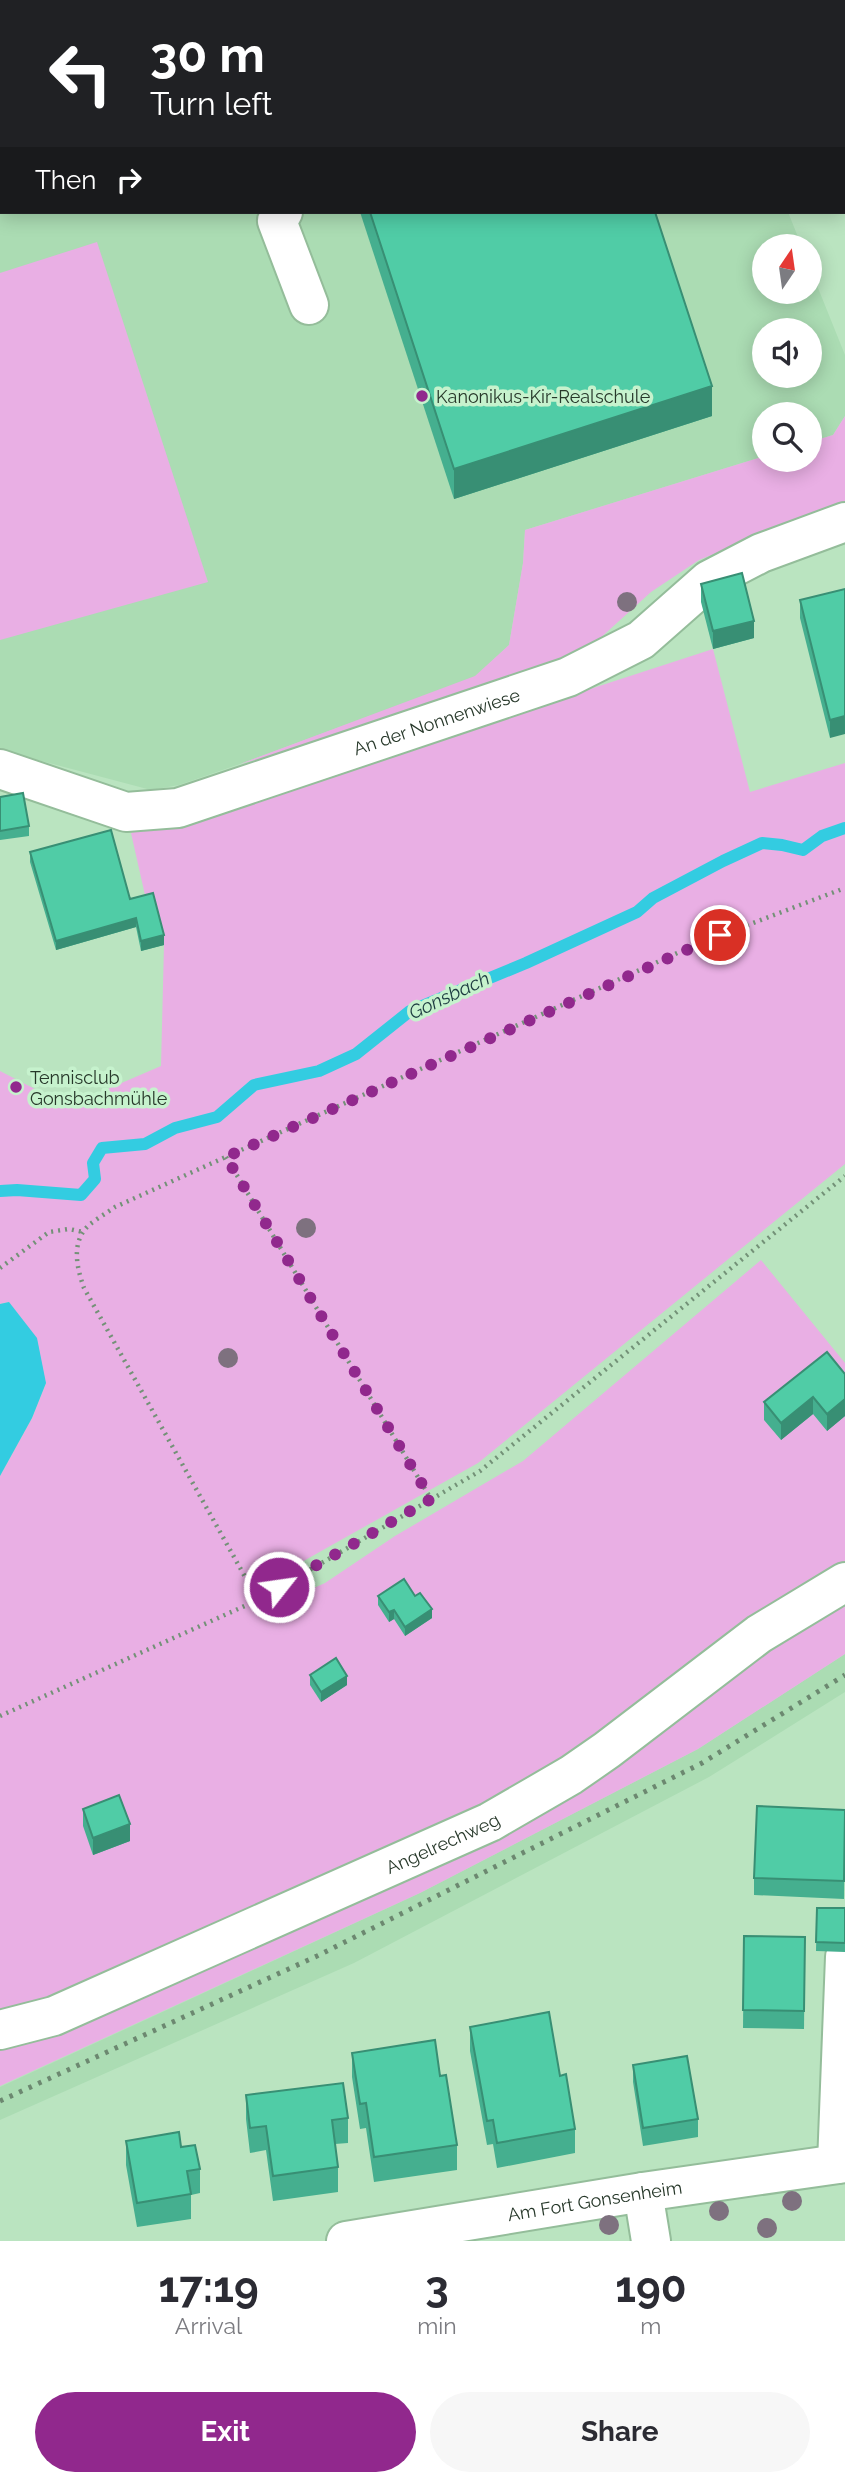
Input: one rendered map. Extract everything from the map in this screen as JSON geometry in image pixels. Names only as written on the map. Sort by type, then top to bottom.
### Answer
[{"type":"street","points":[[282,214],[277,221],[309,305]]},
{"type":"street","name":"An der Nonnenwiese","points":[[0,769],[126,812],[178,808],[568,677],[641,640],[709,580],[761,553],[845,522]]},
{"type":"street","name":"Angelrechweg","points":[[0,2030],[54,2016],[491,1822],[580,1769],[759,1634],[845,1582]]},
{"type":"street","points":[[841,2163],[845,1957]]},
{"type":"street","name":"Am Fort Gonsenheim","points":[[346,2241],[643,2192],[841,2163]]},
{"type":"street","points":[[643,2192],[651,2241]]},
{"type":"path","points":[[258,1600],[84,1288],[76,1254],[83,1232],[115,1207],[695,944],[845,888]]},
{"type":"path","points":[[226,1157],[431,1499]]},
{"type":"path","points":[[0,1716],[258,1600],[480,1471],[845,1176]]},
{"type":"path","points":[[0,1268],[49,1232],[69,1229],[83,1232]]},
{"type":"shaded area","name":"Kanonikus-Kir-Realschule","points":[[0,214],[789,214],[797,234],[752,234],[752,304],[822,304],[822,298],[845,355],[845,416],[833,435],[822,438],[822,402],[752,402],[752,460],[525,530],[523,563],[509,645],[475,677],[179,785],[151,790],[0,750]]},
{"type":"shaded area","points":[[97,242],[208,582],[0,640],[0,273]]},
{"type":"shaded area","points":[[845,416],[845,505],[790,523],[699,560],[651,592],[575,661],[431,714],[240,764],[475,676],[509,645],[523,563],[525,530],[752,460],[752,472],[822,472],[822,438],[833,435]]},
{"type":"shaded area","points":[[713,649],[750,792],[845,763],[845,1164],[478,1463],[259,1586],[271,1607],[325,1583],[395,1536],[523,1461],[761,1260],[845,1363],[845,1567],[567,1765],[469,1821],[0,2020],[0,1476],[32,1418],[46,1383],[9,1302],[0,1304],[0,1071],[68,1106],[161,1066],[164,945],[147,904],[131,833]]},
{"type":"shaded area","points":[[845,1591],[845,1654],[698,1749],[420,1893],[0,2086],[0,2045],[252,1945]]},
{"type":"shaded area","points":[[845,1654],[845,1692],[709,1777],[354,1963],[0,2120],[0,2087],[420,1893],[698,1749]]},
{"type":"water","points":[[9,1302],[37,1338],[46,1383],[32,1418],[0,1476],[0,1304]]},
{"type":"building","points":[[371,214],[656,214],[712,386],[454,469]]},
{"type":"building","points":[[742,573],[754,621],[713,631],[701,584]]},
{"type":"building","points":[[845,589],[845,716],[830,720],[800,600]]},
{"type":"building","points":[[23,793],[29,826],[0,831],[0,797]]},
{"type":"building","points":[[111,830],[130,899],[153,893],[164,935],[141,941],[136,918],[56,941],[30,852]]},
{"type":"building","points":[[827,1352],[845,1374],[845,1399],[827,1414],[813,1397],[781,1423],[764,1402]]},
{"type":"building","points":[[404,1579],[415,1596],[420,1593],[432,1609],[405,1627],[394,1610],[389,1612],[378,1596]]},
{"type":"building","points":[[336,1658],[347,1676],[321,1692],[310,1675]]},
{"type":"building","points":[[119,1795],[130,1824],[93,1838],[83,1809]]},
{"type":"building","points":[[757,1806],[845,1810],[844,1881],[754,1878]]},
{"type":"building","points":[[817,1908],[845,1908],[845,1943],[816,1942]]},
{"type":"building","points":[[744,1936],[805,1937],[804,2011],[743,2010]]},
{"type":"building","points":[[549,2012],[560,2076],[566,2074],[575,2129],[497,2143],[493,2120],[487,2121],[470,2027]]},
{"type":"building","points":[[435,2040],[440,2076],[446,2075],[457,2145],[374,2157],[366,2103],[360,2104],[352,2053]]},
{"type":"building","points":[[687,2056],[698,2119],[643,2128],[633,2065]]},
{"type":"building","points":[[343,2083],[348,2118],[332,2120],[338,2167],[273,2176],[266,2126],[250,2128],[246,2095]]},
{"type":"building","points":[[179,2132],[181,2147],[195,2145],[200,2169],[187,2171],[191,2194],[137,2203],[126,2141]]},
{"type":"waterway","name":"Gonsbach","points":[[0,1191],[81,1195],[95,1179],[93,1163],[102,1148],[145,1144],[175,1128],[217,1117],[254,1085],[319,1071],[356,1054],[410,1011],[526,963],[637,912],[653,898],[762,843],[803,850],[822,836],[845,828]]},
{"type":"railway","points":[[0,2101],[317,1956],[702,1763],[845,1675]]},
{"type":"place","name":"Kanonikus-Kir-Realschule","points":[[422,396]]},
{"type":"place","name":"Tennisclub Gonsbachmühle","points":[[16,1087]]},
{"type":"route","points":[[279,1587],[431,1499],[226,1157],[720,935]]}]
